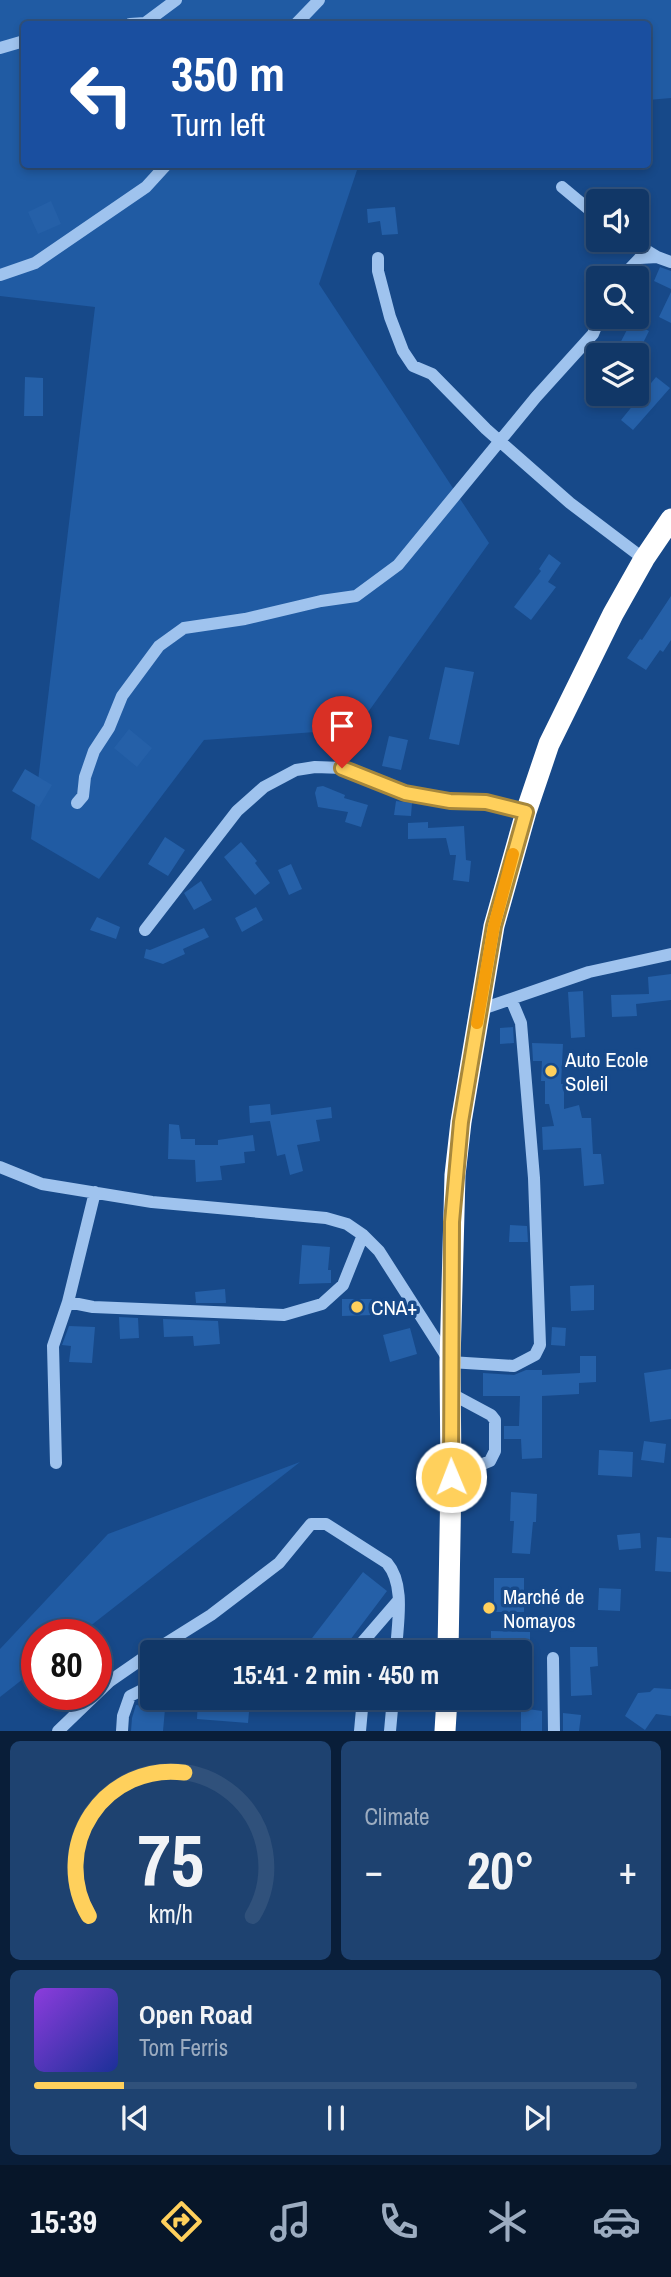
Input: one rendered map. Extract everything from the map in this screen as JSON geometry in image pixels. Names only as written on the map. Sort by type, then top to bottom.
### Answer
[{"type":"highway","points":[[448,1640],[450,1362],[455,1175],[479,1010],[502,893],[550,744],[613,614],[644,559],[671,519]]},
{"type":"highway","points":[[445,1731],[446,1710]]},
{"type":"street","points":[[148,21],[176,0]]},
{"type":"street","points":[[299,21],[319,0]]},
{"type":"street","points":[[0,48],[21,42]]},
{"type":"street","points":[[0,275],[34,263],[146,187],[163,168]]},
{"type":"street","points":[[562,187],[586,207]]},
{"type":"street","points":[[649,252],[671,262]]},
{"type":"street","points":[[632,266],[640,258],[657,257]]},
{"type":"street","points":[[378,258],[378,271],[390,317],[403,351],[413,366],[432,374],[486,429],[570,503],[644,559]]},
{"type":"street","points":[[77,803],[83,796],[94,751],[108,728],[121,696],[159,646],[184,628],[245,619],[321,601],[356,596],[398,565],[595,329]]},
{"type":"street","points":[[145,930],[237,811],[264,787],[296,770],[315,767],[342,768],[405,793],[450,801],[486,802],[526,812]]},
{"type":"street","points":[[479,1010],[589,972],[671,954]]},
{"type":"street","points":[[0,1167],[42,1184],[163,1203],[326,1218],[347,1224],[379,1251],[450,1362],[514,1366],[535,1356],[540,1345],[534,1178],[521,1023],[511,999]]},
{"type":"street","points":[[57,1463],[53,1346],[68,1302],[95,1192]]},
{"type":"street","points":[[68,1302],[93,1307],[284,1315],[323,1304],[344,1285],[363,1235]]},
{"type":"street","points":[[450,1393],[491,1415],[495,1420],[495,1451],[490,1461],[451,1477]]},
{"type":"street","points":[[171,1640],[211,1615],[279,1563],[311,1524],[326,1524],[387,1563],[395,1572],[398,1601],[396,1640]]},
{"type":"street","points":[[364,1640],[398,1601]]},
{"type":"street","points":[[553,1658],[554,1731]]},
{"type":"street","points":[[58,1731],[110,1681],[140,1660]]},
{"type":"street","points":[[122,1731],[123,1716],[130,1696],[140,1691]]},
{"type":"street","points":[[360,1731],[362,1710]]},
{"type":"street","points":[[390,1731],[392,1710]]},
{"type":"shaded area","points":[[0,0],[671,0],[671,98],[651,100],[651,21],[21,21],[21,168],[358,168],[319,284],[489,543],[356,729],[204,740],[99,879],[31,839],[95,307],[0,296]]},
{"type":"shaded area","points":[[300,1462],[99,1619],[28,1619],[108,1534]]},
{"type":"shaded area","points":[[21,1627],[21,1681],[0,1697],[0,1649]]},
{"type":"building","points":[[51,201],[61,224],[38,234],[28,212]]},
{"type":"building","points":[[395,207],[398,234],[382,235],[380,221],[368,223],[367,209]]},
{"type":"building","points":[[660,267],[671,271],[671,289],[654,281]]},
{"type":"building","points":[[671,292],[671,323],[659,317]]},
{"type":"building","points":[[627,329],[649,331],[643,343],[620,343]]},
{"type":"building","points":[[25,377],[43,378],[43,416],[24,416]]},
{"type":"building","points":[[656,377],[670,388],[633,430],[621,420],[632,406],[649,406],[649,386]]},
{"type":"building","points":[[549,554],[561,563],[548,582],[556,587],[531,620],[514,607],[541,571],[539,569]]},
{"type":"building","points":[[671,596],[671,640],[646,670],[627,658]]},
{"type":"building","points":[[445,667],[474,672],[459,745],[429,739]]},
{"type":"building","points":[[129,729],[152,748],[137,767],[114,748]]},
{"type":"building","points":[[389,736],[408,740],[401,770],[382,766]]},
{"type":"building","points":[[25,769],[52,785],[39,807],[12,791]]},
{"type":"building","points":[[323,786],[345,795],[344,798],[368,805],[361,827],[345,822],[348,812],[318,807],[315,793],[317,787]]},
{"type":"building","points":[[396,801],[412,803],[411,816],[394,815]]},
{"type":"building","points":[[428,822],[428,828],[464,826],[466,860],[471,861],[469,882],[453,880],[456,855],[450,855],[446,838],[408,839],[408,823]]},
{"type":"building","points":[[165,837],[185,850],[168,876],[148,864]]},
{"type":"building","points":[[241,842],[270,883],[255,895],[224,857]]},
{"type":"building","points":[[291,864],[302,889],[289,895],[278,870]]},
{"type":"building","points":[[201,881],[212,900],[194,910],[184,893]]},
{"type":"building","points":[[256,907],[263,920],[242,932],[235,918]]},
{"type":"building","points":[[97,917],[120,927],[116,939],[90,930]]},
{"type":"building","points":[[204,928],[209,937],[183,949],[185,954],[163,964],[144,958],[146,949],[150,950]]},
{"type":"building","points":[[671,974],[671,1000],[636,1004],[637,1016],[612,1017],[611,995],[649,994],[648,977]]},
{"type":"building","points":[[583,991],[585,1037],[571,1038],[568,992]]},
{"type":"building","points":[[513,1027],[514,1043],[500,1044],[500,1028]]},
{"type":"building","points":[[532,1043],[563,1044],[561,1084],[564,1084],[564,1109],[579,1105],[582,1118],[591,1118],[593,1154],[601,1154],[604,1184],[584,1186],[581,1148],[543,1150],[542,1127],[554,1126],[549,1104],[545,1104],[545,1081],[541,1081],[542,1061],[533,1061]]},
{"type":"building","points":[[270,1104],[271,1115],[331,1107],[332,1118],[316,1120],[320,1141],[297,1145],[303,1171],[290,1175],[285,1154],[277,1156],[270,1121],[250,1123],[249,1106]]},
{"type":"building","points":[[169,1124],[179,1125],[181,1139],[195,1139],[195,1145],[218,1145],[218,1140],[253,1135],[255,1151],[244,1152],[245,1163],[220,1166],[222,1180],[196,1182],[195,1160],[168,1159]]},
{"type":"building","points":[[510,1225],[527,1226],[528,1242],[509,1242]]},
{"type":"building","points":[[302,1245],[330,1247],[328,1270],[331,1270],[331,1283],[299,1284]]},
{"type":"building","points":[[594,1285],[594,1310],[571,1311],[570,1286]]},
{"type":"building","points":[[225,1289],[226,1303],[196,1303],[195,1292]]},
{"type":"building","name":"CNA+","points":[[342,1299],[372,1299],[373,1315],[342,1316]]},
{"type":"building","points":[[119,1317],[138,1318],[139,1338],[120,1339]]},
{"type":"building","points":[[163,1319],[218,1321],[220,1344],[194,1346],[193,1336],[164,1337]]},
{"type":"building","points":[[69,1326],[95,1327],[92,1363],[69,1362],[71,1346],[62,1345]]},
{"type":"building","points":[[552,1327],[566,1328],[565,1346],[551,1345]]},
{"type":"building","points":[[410,1328],[417,1354],[390,1362],[383,1335]]},
{"type":"building","points":[[580,1356],[596,1356],[596,1382],[579,1383],[579,1394],[542,1396],[542,1458],[522,1459],[521,1439],[504,1439],[504,1426],[519,1426],[520,1396],[483,1396],[483,1373],[514,1375],[526,1370],[542,1370],[542,1375],[580,1373]]},
{"type":"building","points":[[671,1369],[671,1419],[650,1422],[644,1373]]},
{"type":"building","points":[[644,1441],[666,1444],[664,1463],[641,1460]]},
{"type":"building","points":[[599,1450],[633,1452],[632,1477],[598,1475]]},
{"type":"building","points":[[511,1492],[537,1494],[536,1522],[533,1522],[530,1554],[512,1553],[514,1521],[510,1521]]},
{"type":"building","points":[[640,1533],[641,1548],[619,1550],[617,1535]]},
{"type":"building","points":[[657,1537],[671,1538],[671,1572],[655,1571]]},
{"type":"building","points":[[363,1572],[387,1591],[350,1640],[311,1640]]},
{"type":"building","points":[[494,1578],[524,1578],[524,1612],[494,1612]]},
{"type":"building","points":[[599,1588],[621,1589],[620,1611],[598,1610]]},
{"type":"building","points":[[491,1631],[530,1632],[530,1640],[491,1640]]},
{"type":"building","points":[[570,1647],[597,1647],[598,1666],[590,1667],[592,1695],[571,1696]]},
{"type":"building","points":[[654,1688],[671,1689],[671,1716],[656,1714],[645,1730],[625,1716],[638,1693],[650,1692]]},
{"type":"building","points":[[136,1705],[140,1706],[140,1710],[165,1710],[163,1731],[131,1731]]},
{"type":"building","points":[[197,1710],[249,1710],[248,1723],[197,1719]]},
{"type":"building","points":[[521,1710],[542,1711],[542,1731],[521,1731]]},
{"type":"building","points":[[563,1713],[581,1715],[579,1731],[563,1731]]},
{"type":"slow traffic","points":[[477,1023],[494,926],[513,854]]},
{"type":"place","name":"Auto Ecole Soleil","points":[[551,1071]]},
{"type":"place","name":"CNA+","points":[[357,1307]]},
{"type":"place","name":"Marché de Nomayos","points":[[489,1608]]},
{"type":"route","points":[[342,768],[405,793],[450,801],[486,802],[526,812],[494,926],[461,1122],[455,1175],[450,1362],[451,1477]]}]
